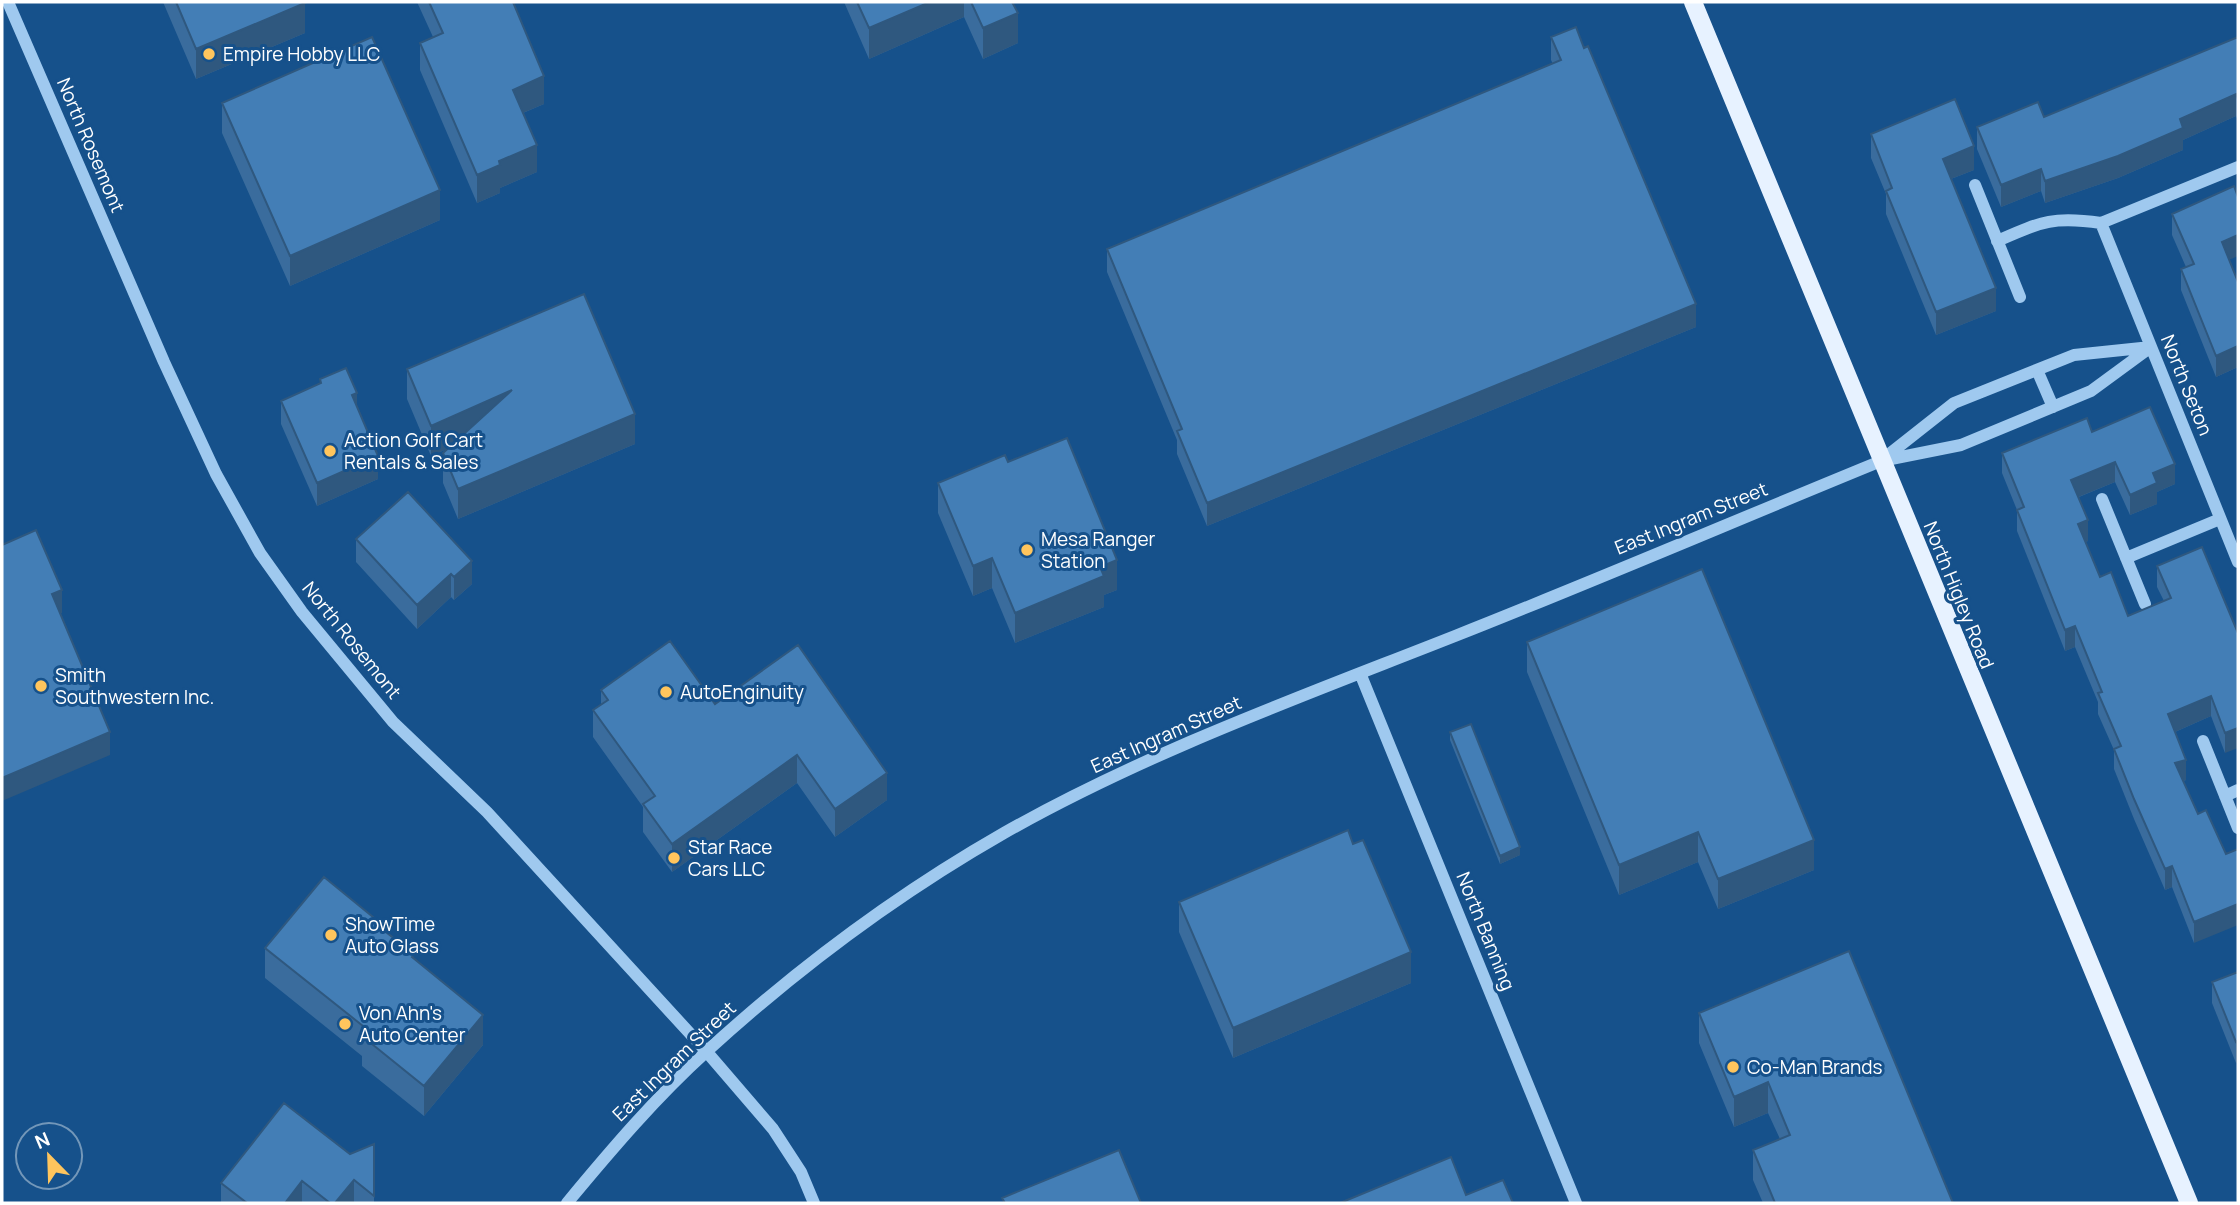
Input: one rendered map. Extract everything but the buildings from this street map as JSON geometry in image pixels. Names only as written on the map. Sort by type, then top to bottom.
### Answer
[{"type":"main road","name":"North Higley Road","points":[[1693,2],[2189,1203]]},
{"type":"street","name":"North Rosemont","points":[[8,2],[164,362],[216,474],[260,553],[302,612],[393,722],[487,812],[706,1051],[773,1129],[801,1172],[814,1203]]},
{"type":"street","points":[[1997,241],[2041,222],[2066,218],[2101,223],[2238,167]]},
{"type":"street","points":[[1975,185],[2020,297]]},
{"type":"street","name":"North Seton","points":[[2101,223],[2220,519],[2233,532],[2238,562]]},
{"type":"street","name":"East Ingram Street","points":[[567,1203],[622,1137],[706,1051],[811,964],[915,890],[1002,834],[1090,788],[1172,751],[1881,461],[1961,445],[2091,391],[2151,347]]},
{"type":"street","name":"East Ingram Street","points":[[1881,461],[1954,403],[2074,355],[2151,347]]},
{"type":"street","points":[[2037,370],[2053,407]]},
{"type":"street","points":[[2102,499],[2145,604]]},
{"type":"street","points":[[2126,558],[2220,519]]},
{"type":"street","name":"North Banning","points":[[1360,673],[1576,1203]]},
{"type":"street","points":[[2203,741],[2238,828]]},
{"type":"street","points":[[2225,796],[2238,790]]},
{"type":"place","name":"Empire Hobby LLC","points":[[209,54]]},
{"type":"place","name":"Action Golf Cart Rentals & Sales","points":[[330,451]]},
{"type":"place","name":"Mesa Ranger Station","points":[[1027,550]]},
{"type":"place","name":"Smith Southwestern Inc.","points":[[41,686]]},
{"type":"place","name":"AutoEnginuity","points":[[666,692]]},
{"type":"place","name":"Star Race Cars LLC","points":[[674,858]]},
{"type":"place","name":"ShowTime Auto Glass","points":[[331,935]]},
{"type":"place","name":"Von Ahn's Auto Center","points":[[345,1024]]},
{"type":"place","name":"Co-Man Brands","points":[[1733,1067]]}]
